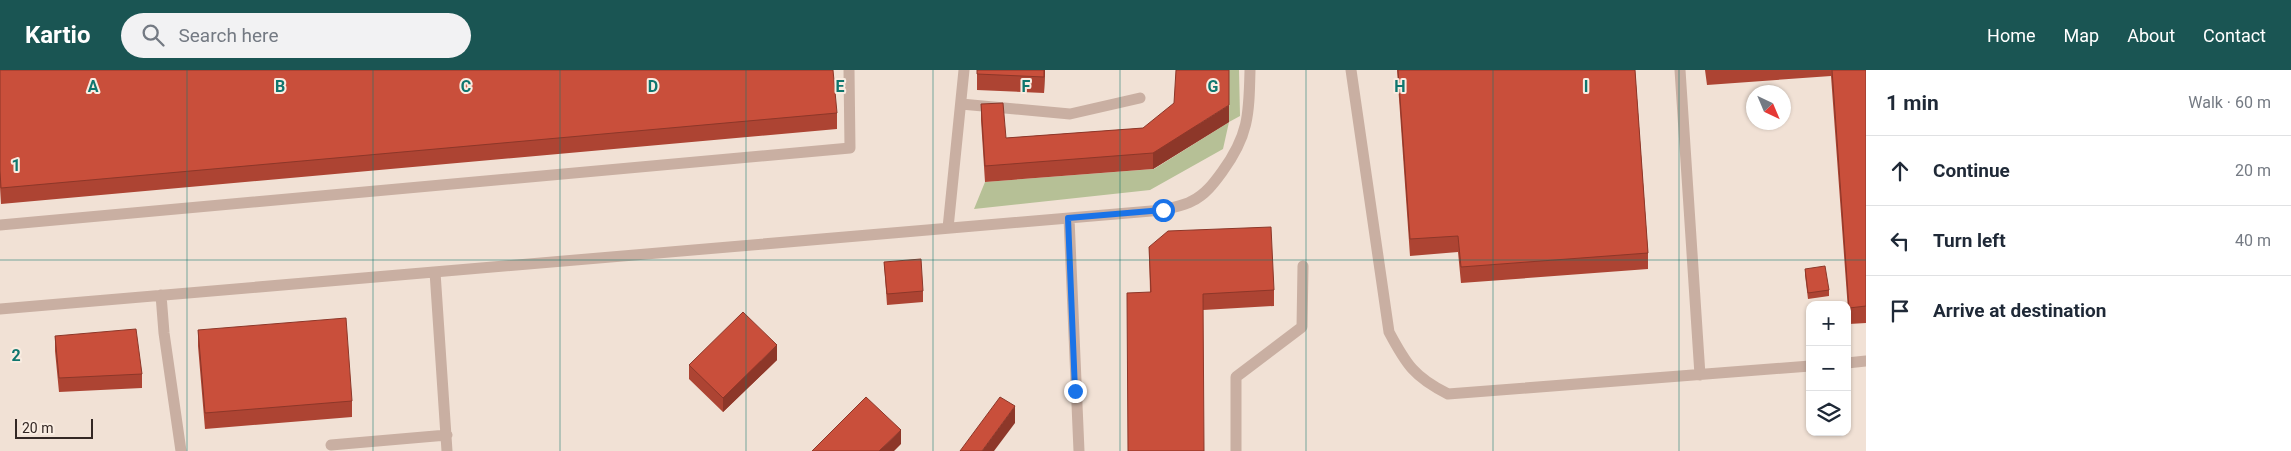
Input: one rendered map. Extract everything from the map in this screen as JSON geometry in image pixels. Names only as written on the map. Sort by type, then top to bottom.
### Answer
[{"type":"lane","points":[[0,225],[850,148],[850,70]]},
{"type":"lane","points":[[948,228],[964,70]]},
{"type":"lane","points":[[0,309],[1163,210],[1192,202],[1212,186],[1242,140],[1249,109],[1250,70]]},
{"type":"lane","points":[[1351,70],[1388,332],[1403,359],[1426,383],[1448,394],[1806,366]]},
{"type":"lane","points":[[1680,70],[1700,375]]},
{"type":"lane","points":[[961,104],[1070,114],[1140,98]]},
{"type":"lane","points":[[1068,218],[1079,451]]},
{"type":"lane","points":[[1236,451],[1236,377],[1302,327],[1303,266]]},
{"type":"lane","points":[[435,272],[447,451]]},
{"type":"lane","points":[[161,296],[164,333],[181,451]]},
{"type":"lane","points":[[1851,363],[1866,361]]},
{"type":"lane","points":[[331,445],[447,435]]},
{"type":"green space","points":[[1229,70],[1239,70],[1240,116],[1229,122]]},
{"type":"green space","points":[[1229,122],[1223,149],[1150,190],[974,209],[985,182],[1154,169]]},
{"type":"building","points":[[0,70],[833,70],[837,113],[1,188]]},
{"type":"building","points":[[977,70],[1044,70],[1044,77],[977,74]]},
{"type":"building","points":[[1176,70],[1229,70],[1229,105],[1153,153],[985,166],[981,104],[1003,103],[1006,138],[1143,128],[1174,103]]},
{"type":"building","points":[[1398,70],[1635,70],[1648,253],[1461,267],[1458,236],[1410,239]]},
{"type":"building","points":[[1832,70],[1866,70],[1866,306],[1851,308],[1851,301],[1848,301]]},
{"type":"building","points":[[1271,227],[1274,290],[1203,294],[1204,451],[1128,451],[1127,293],[1151,292],[1149,247],[1168,231]]},
{"type":"building","points":[[921,259],[923,291],[887,294],[884,262]]},
{"type":"building","points":[[1825,266],[1829,290],[1808,293],[1805,269]]},
{"type":"building","points":[[743,312],[777,345],[723,398],[689,365]]},
{"type":"building","points":[[346,318],[352,401],[205,413],[198,330]]},
{"type":"building","points":[[136,329],[142,374],[59,378],[55,336]]},
{"type":"building","points":[[866,397],[901,430],[879,451],[812,451]]},
{"type":"building","points":[[1000,397],[1015,406],[982,451],[960,451]]},
{"type":"route","points":[[1075,391],[1068,218],[1163,210]]}]
